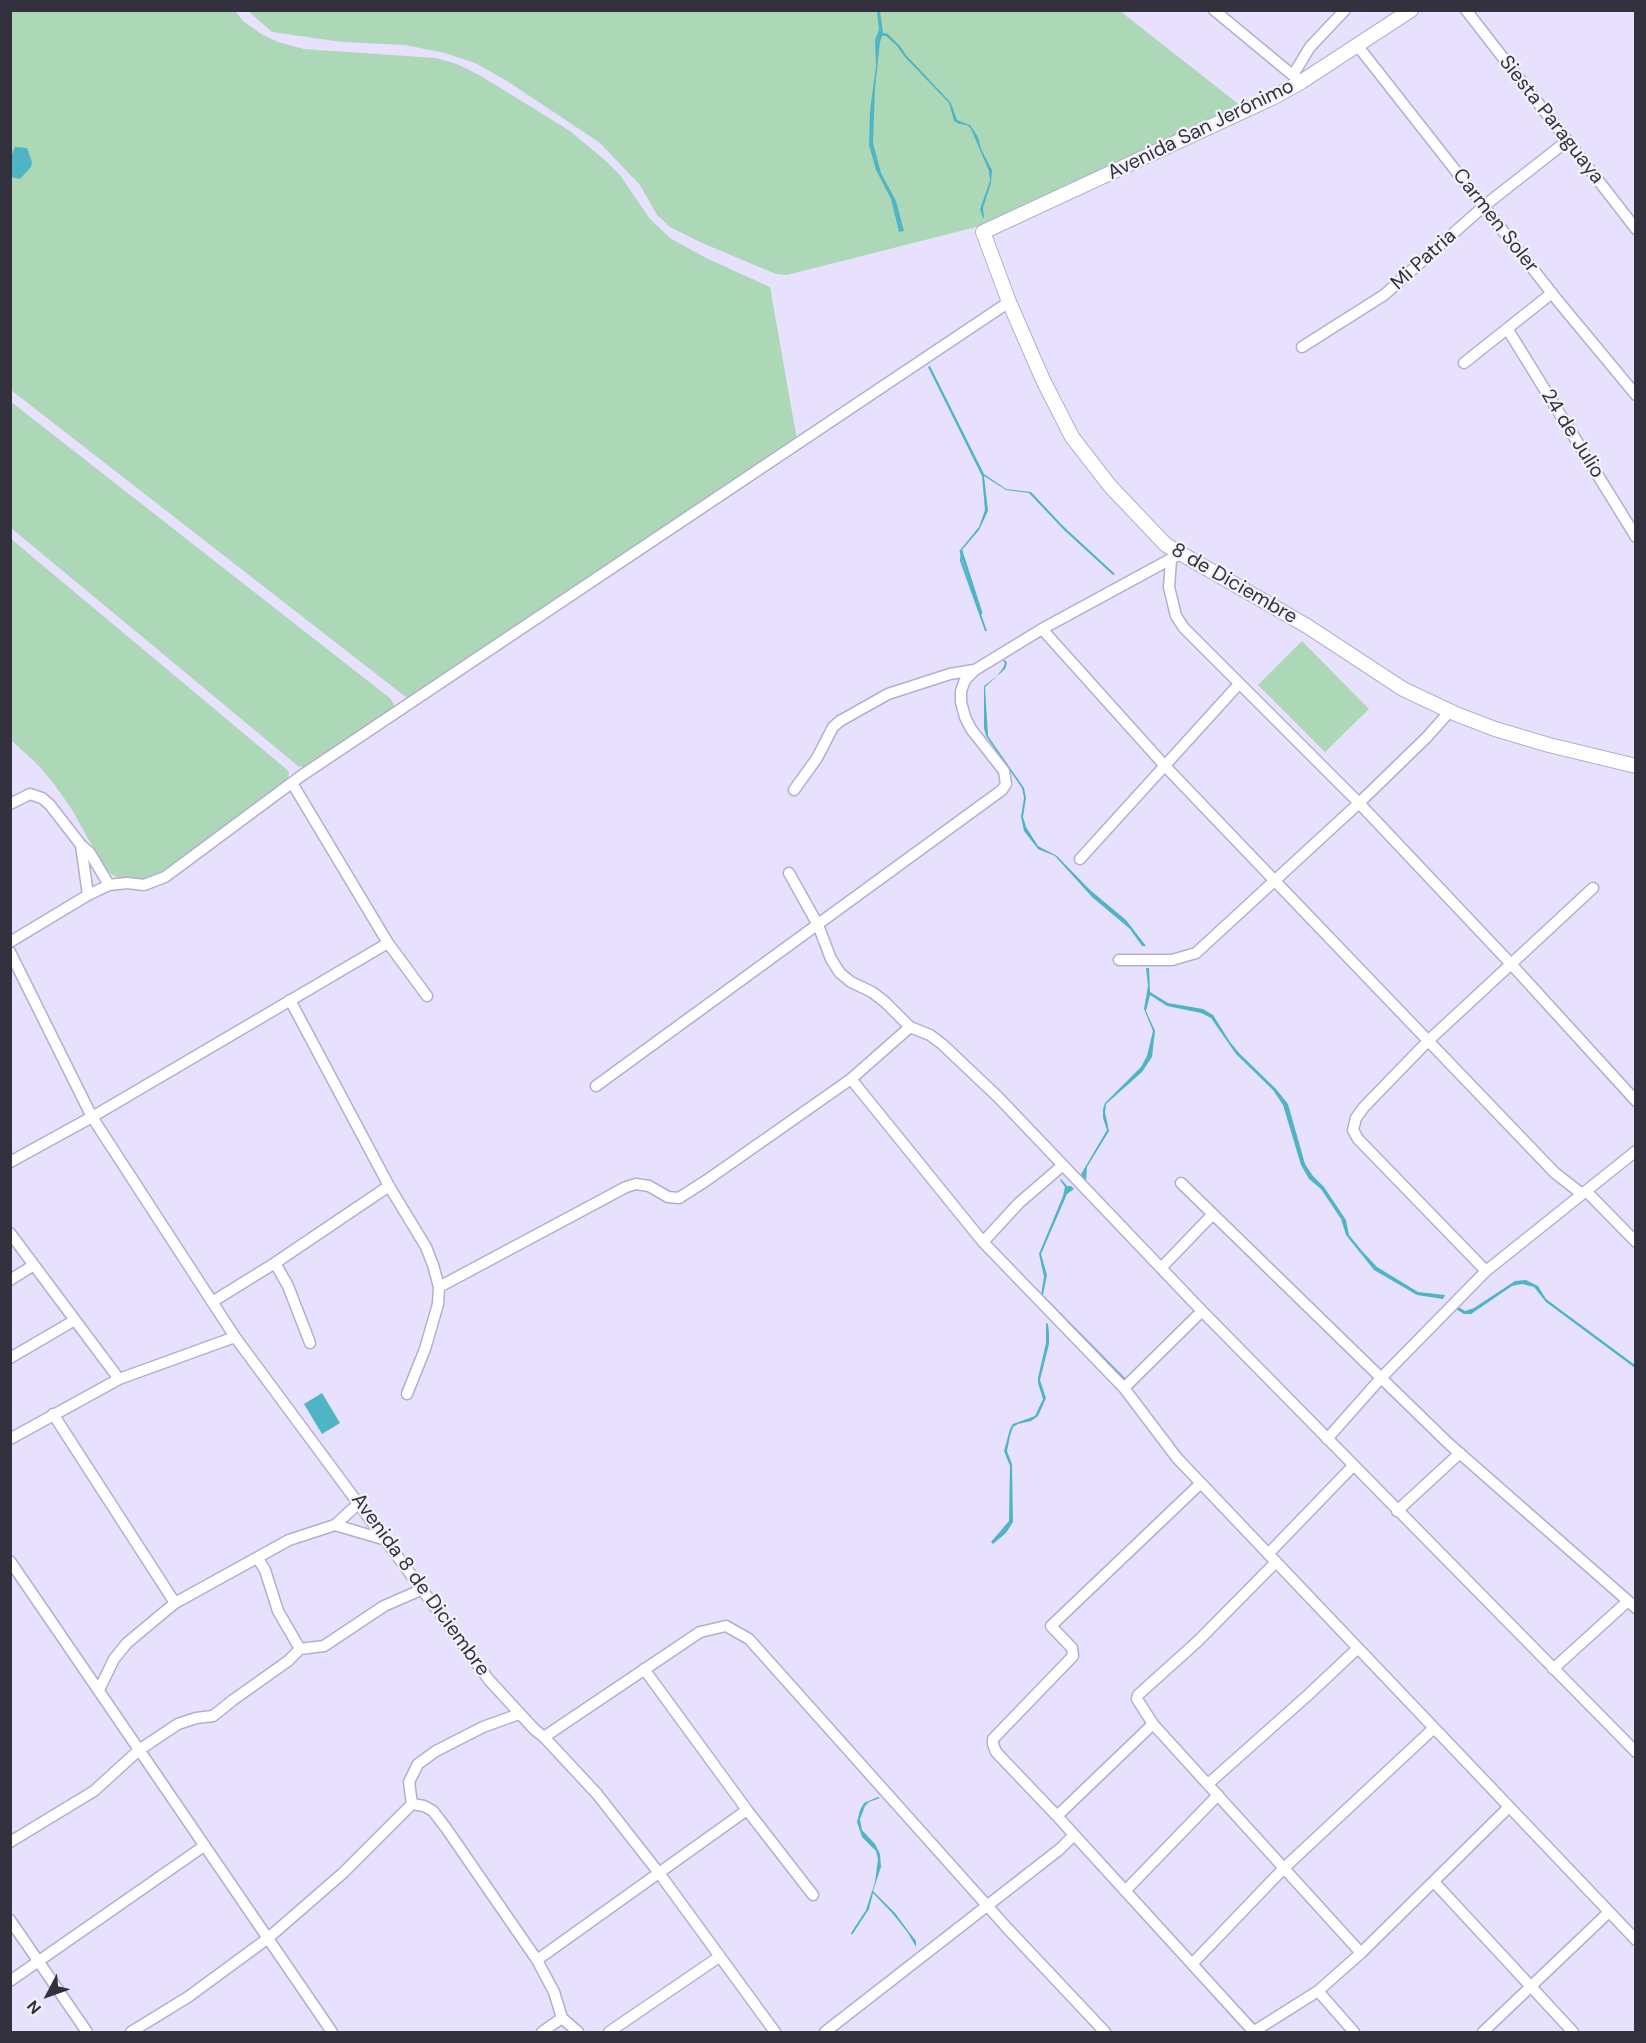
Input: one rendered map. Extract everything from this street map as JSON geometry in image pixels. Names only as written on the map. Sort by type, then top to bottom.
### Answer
[{"type":"street","points":[[1220,12],[1297,78],[1310,47],[1345,10]]},
{"type":"street","name":"Avenida San Jerónimo","points":[[982,232],[1255,106],[1297,78],[1358,45],[1411,10]]},
{"type":"street","name":"Siesta Paraguaya","points":[[1466,10],[1635,229]]},
{"type":"street","name":"Carmen Soler","points":[[1358,45],[1635,395]]},
{"type":"street","name":"Mi Patria","points":[[1302,347],[1384,295],[1484,206],[1567,141]]},
{"type":"street","name":"8 de Diciembre","points":[[982,232],[1043,380],[1072,437],[1088,459],[1175,557],[1307,626],[1403,689],[1450,711],[1549,745],[1635,766]]},
{"type":"street","points":[[1464,363],[1552,293]]},
{"type":"street","points":[[10,942],[88,895],[109,885],[127,883],[144,885],[165,877],[292,783],[1009,302]]},
{"type":"street","name":"24 de Julio","points":[[1508,330],[1635,537]]},
{"type":"street","points":[[596,1086],[1005,787],[1004,771],[971,729],[961,702],[961,691],[965,680],[975,670],[1042,629],[1175,557]]},
{"type":"street","points":[[1175,557],[1169,587],[1176,616],[1184,628],[1359,803],[1512,964],[1635,1101]]},
{"type":"street","points":[[1042,629],[1275,882],[1555,1173],[1584,1192],[1635,1242]]},
{"type":"street","points":[[794,790],[817,758],[833,727],[840,721],[888,694],[950,674],[975,670]]},
{"type":"street","points":[[1080,859],[1239,684]]},
{"type":"street","points":[[1119,960],[1172,960],[1196,952],[1359,803],[1427,737],[1450,711]]},
{"type":"street","points":[[292,783],[388,943],[427,996]]},
{"type":"street","points":[[10,804],[30,794],[42,798],[94,859],[109,885]]},
{"type":"street","points":[[81,845],[88,895]]},
{"type":"street","points":[[789,873],[818,925],[831,959],[840,973],[885,1002],[910,1027],[930,1035],[942,1044],[998,1097],[1202,1311],[1635,1752]]},
{"type":"street","points":[[1486,1271],[1358,1139],[1353,1130],[1356,1118],[1428,1041],[1593,888]]},
{"type":"street","points":[[10,1162],[92,1117],[388,943]]},
{"type":"street","name":"Avenida 8 de Diciembre","points":[[10,952],[92,1117],[235,1337],[489,1680],[597,1794],[659,1873],[775,2032]]},
{"type":"street","points":[[290,1000],[389,1186],[426,1247],[433,1265],[439,1287],[438,1304],[433,1325],[407,1394]]},
{"type":"street","points":[[439,1287],[626,1186],[643,1185],[668,1197],[679,1198],[851,1079],[910,1027]]},
{"type":"street","points":[[851,1079],[983,1242],[1124,1388],[1177,1458],[1635,1940]]},
{"type":"street","points":[[1327,1439],[1381,1378],[1486,1271],[1635,1151]]},
{"type":"street","points":[[983,1242],[1019,1203],[1063,1165]]},
{"type":"street","points":[[1181,1183],[1460,1453],[1631,1604],[1553,1669]]},
{"type":"street","points":[[212,1302],[275,1263],[389,1186]]},
{"type":"street","points":[[1162,1267],[1212,1214]]},
{"type":"street","points":[[10,1233],[119,1379]]},
{"type":"street","points":[[275,1263],[292,1294],[310,1343]]},
{"type":"street","points":[[10,1280],[34,1264]]},
{"type":"street","points":[[1124,1388],[1202,1311]]},
{"type":"street","points":[[10,1358],[75,1320]]},
{"type":"street","points":[[10,1439],[119,1379],[235,1337]]},
{"type":"street","points":[[53,1414],[175,1603]]},
{"type":"street","points":[[1397,1511],[1460,1453]]},
{"type":"street","points":[[1353,1466],[1198,1641],[1138,1695],[1137,1699],[1153,1724],[1361,1953]]},
{"type":"street","points":[[1201,1483],[1051,1626],[1072,1648],[1073,1656],[993,1739],[993,1744],[996,1752],[1254,2032],[1318,1991],[1361,1953],[1509,1807]]},
{"type":"street","points":[[99,1690],[114,1659],[127,1644],[175,1603],[289,1540],[335,1525],[359,1503]]},
{"type":"street","points":[[335,1525],[386,1540]]},
{"type":"street","points":[[258,1559],[265,1570],[278,1611],[300,1649]]},
{"type":"street","points":[[11,1564],[332,2032]]},
{"type":"street","points":[[10,1842],[94,1791],[139,1750],[184,1721],[213,1716],[288,1661],[300,1649],[324,1646],[384,1606],[423,1589]]},
{"type":"street","points":[[544,1737],[700,1632],[726,1626],[749,1639],[987,1906],[1105,2032]]},
{"type":"street","points":[[1208,1784],[1358,1648]]},
{"type":"street","points":[[644,1669],[747,1810],[813,1895]]},
{"type":"street","points":[[412,1804],[409,1782],[418,1764],[436,1751],[483,1727],[519,1714]]},
{"type":"street","points":[[1057,1816],[1153,1724]]},
{"type":"street","points":[[1192,1964],[1284,1868],[1434,1728]]},
{"type":"street","points":[[1125,1891],[1218,1795]]},
{"type":"street","points":[[131,2032],[189,1997],[267,1938],[344,1873],[412,1804]]},
{"type":"street","points":[[412,1804],[424,1806],[433,1811],[446,1828],[537,1960],[554,1992],[562,2018],[578,2032]]},
{"type":"street","points":[[537,1960],[747,1810]]},
{"type":"street","points":[[825,2032],[1060,1849],[1074,1835]]},
{"type":"street","points":[[10,1981],[204,1846]]},
{"type":"street","points":[[1434,1882],[1573,2032]]},
{"type":"street","points":[[1483,2032],[1609,1912]]},
{"type":"street","points":[[10,1920],[87,2032]]},
{"type":"street","points":[[609,2032],[719,1957]]},
{"type":"street","points":[[1318,1991],[1354,2032]]},
{"type":"street","points":[[542,2032],[562,2018]]},
{"type":"green space","points":[[10,11],[235,11],[244,22],[263,35],[304,49],[436,58],[457,64],[481,76],[570,131],[606,161],[620,175],[650,219],[670,238],[706,258],[770,287],[797,440],[407,698],[11,390]]},
{"type":"green space","points":[[248,11],[1120,11],[1241,106],[988,224],[787,275],[776,274],[670,227],[657,215],[640,185],[600,143],[507,81],[475,63],[445,53],[405,45],[342,42],[272,32]]},
{"type":"green space","points":[[10,401],[391,699],[395,707],[392,711],[306,768],[298,766],[11,528]]},
{"type":"green space","points":[[10,538],[285,768],[289,772],[288,779],[164,872],[140,880],[119,878],[111,874],[104,867],[71,808],[54,784],[37,764],[11,740]]},
{"type":"green space","points":[[1302,641],[1369,709],[1325,752],[1258,685]]},
{"type":"water","points":[[877,11],[880,11],[883,33],[888,34],[900,46],[951,103],[957,120],[970,125],[978,137],[981,149],[992,170],[991,183],[983,208],[984,218],[980,209],[990,181],[989,171],[971,129],[967,125],[954,121],[949,103],[897,46],[886,36],[882,36],[875,88],[873,143],[881,173],[896,201],[904,231],[899,232],[891,199],[876,170],[869,145],[870,110],[876,66],[875,40],[879,30]]},
{"type":"water","points":[[15,147],[27,148],[32,162],[31,167],[20,179],[11,177],[11,157]]},
{"type":"water","points":[[930,366],[984,474],[1006,489],[1031,492],[1063,526],[1115,574],[1113,575],[1064,530],[1029,493],[1006,490],[984,476],[988,511],[979,530],[962,550],[962,560],[987,631],[985,631],[960,561],[961,549],[979,527],[985,510],[982,476],[928,367]]},
{"type":"water","points":[[1005,660],[1007,663],[1005,669],[985,687],[988,736],[1024,788],[1026,798],[1023,817],[1026,827],[1038,846],[1057,856],[1090,890],[1126,920],[1146,946],[1142,946],[1130,929],[1092,897],[1055,856],[1038,849],[1024,831],[1021,817],[1024,798],[1022,788],[986,736],[984,728],[984,686],[997,676]]},
{"type":"water","points":[[1146,968],[1149,968],[1150,992],[1168,1003],[1203,1009],[1213,1015],[1240,1054],[1288,1104],[1305,1164],[1346,1220],[1349,1235],[1362,1251],[1377,1267],[1418,1292],[1445,1295],[1443,1299],[1417,1295],[1374,1270],[1346,1235],[1341,1219],[1321,1189],[1309,1179],[1301,1165],[1283,1105],[1273,1090],[1236,1054],[1211,1018],[1201,1013],[1167,1006],[1150,995],[1146,1011],[1155,1031],[1152,1057],[1142,1072],[1106,1104],[1105,1112],[1109,1131],[1087,1167],[1086,1181],[1080,1176],[1107,1130],[1103,1118],[1105,1103],[1141,1067],[1147,1056],[1153,1031],[1144,1009],[1148,986]]},
{"type":"water","points":[[1061,1179],[1067,1186],[1074,1189],[1067,1194],[1041,1254],[1047,1275],[1043,1295],[1125,1380],[1041,1295],[1044,1277],[1039,1254],[1063,1196],[1065,1187]]},
{"type":"water","points":[[1526,1280],[1538,1286],[1546,1299],[1635,1365],[1635,1368],[1546,1302],[1534,1287],[1522,1284],[1512,1286],[1471,1314],[1464,1314],[1453,1307],[1455,1305],[1465,1311],[1474,1308],[1515,1281]]},
{"type":"water","points":[[1046,1323],[1048,1324],[1049,1344],[1040,1380],[1046,1398],[1038,1416],[1013,1427],[1007,1451],[1012,1464],[1013,1522],[1006,1533],[993,1544],[991,1542],[1009,1521],[1010,1466],[1004,1451],[1010,1429],[1013,1424],[1035,1416],[1043,1399],[1038,1378],[1046,1343]]},
{"type":"water","points":[[322,1393],[340,1423],[322,1434],[304,1404]]},
{"type":"water","points":[[880,1798],[865,1806],[860,1819],[862,1830],[875,1844],[880,1854],[881,1867],[873,1891],[895,1913],[916,1941],[916,1947],[893,1914],[873,1893],[869,1909],[852,1935],[851,1933],[866,1910],[875,1882],[878,1859],[876,1851],[862,1837],[857,1822],[864,1803]]},
{"type":"waterway","points":[[961,551],[981,613]]}]
